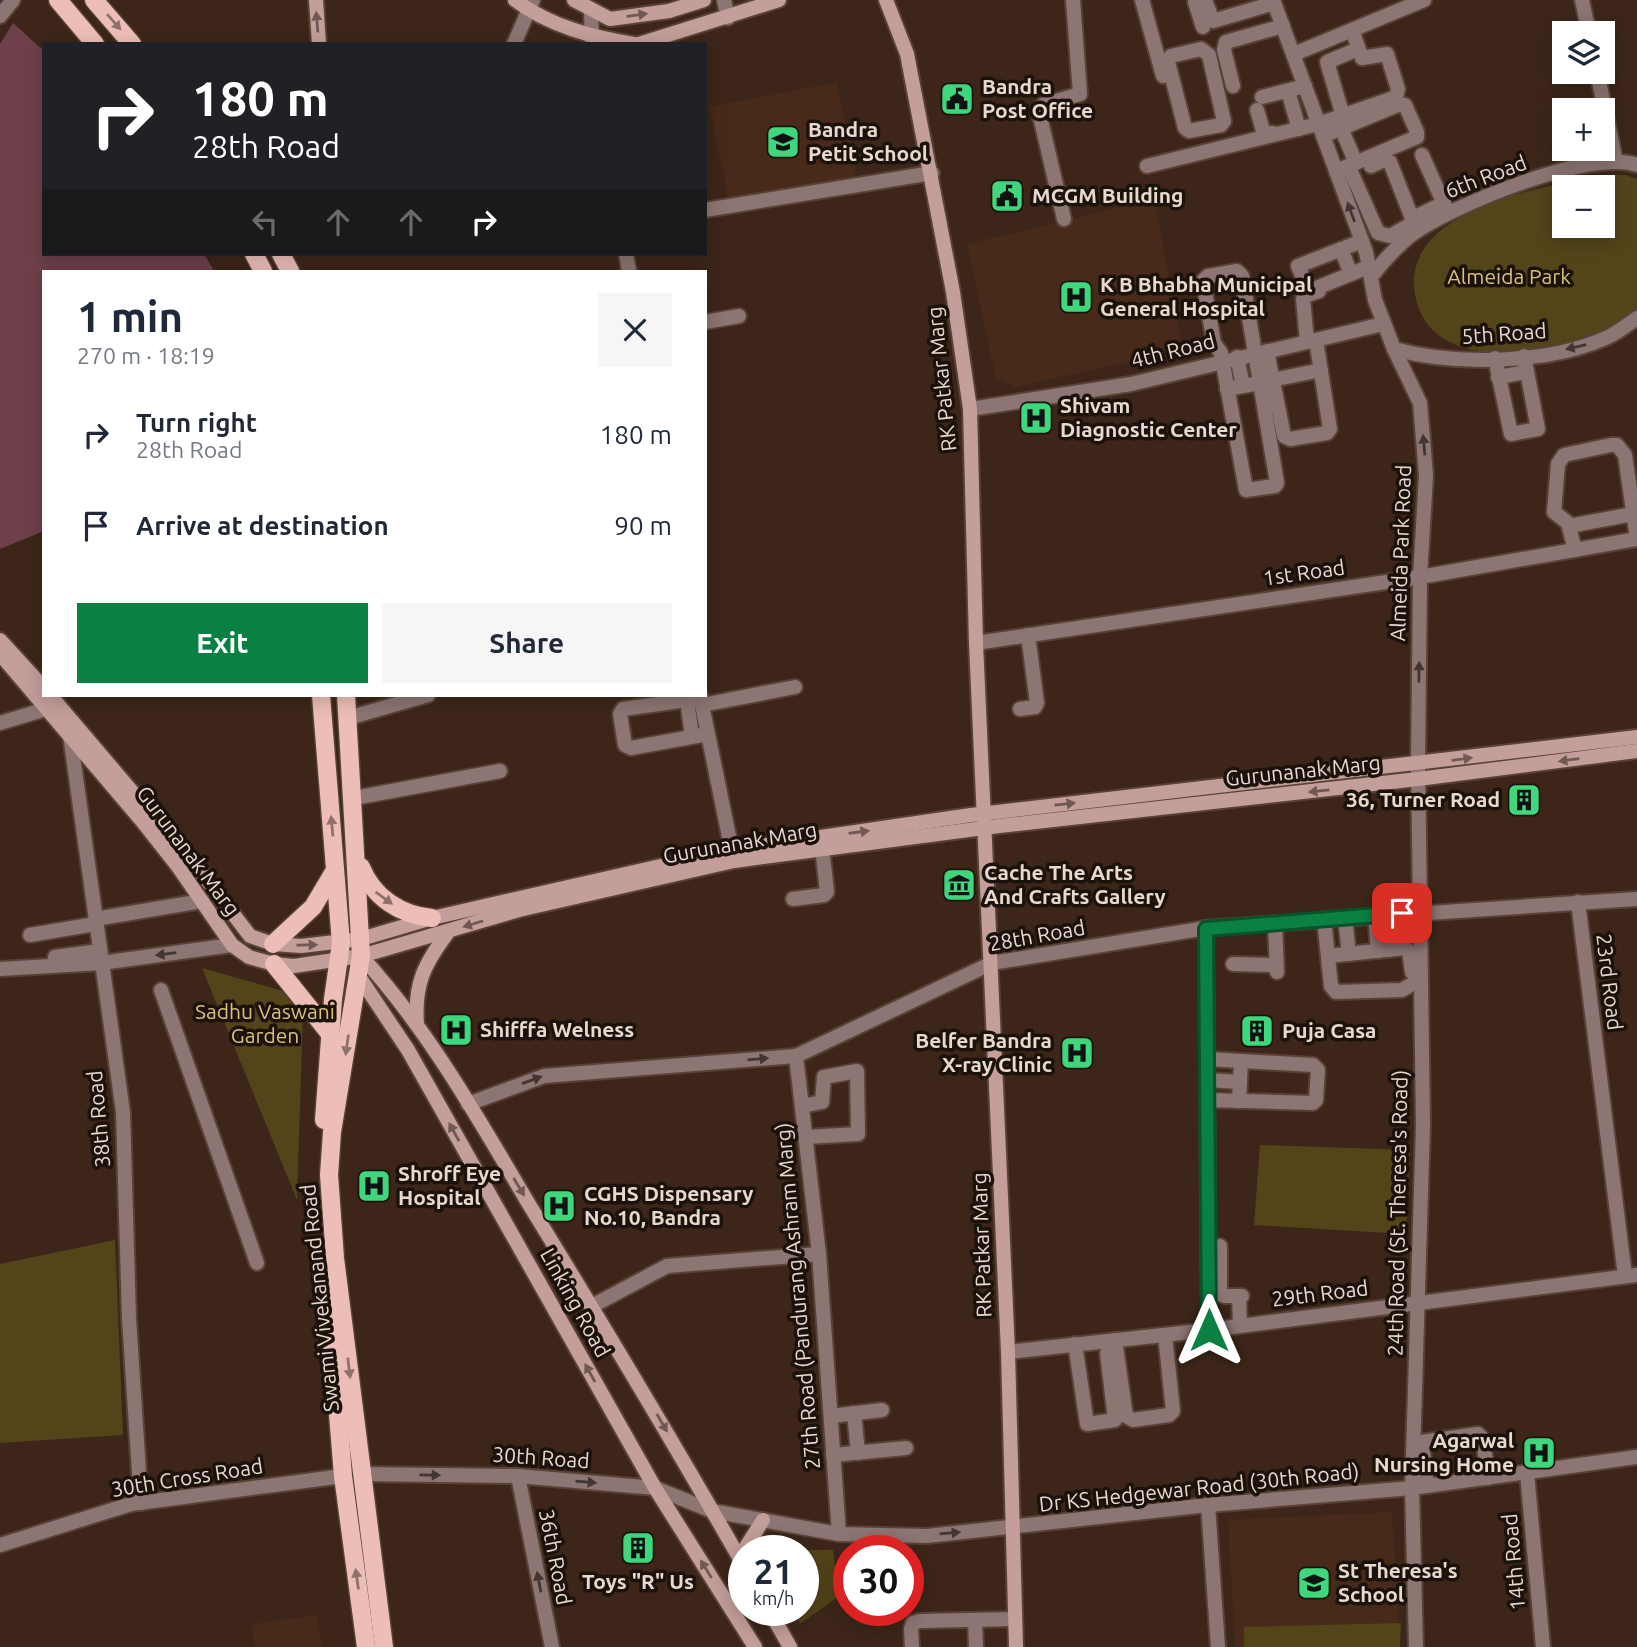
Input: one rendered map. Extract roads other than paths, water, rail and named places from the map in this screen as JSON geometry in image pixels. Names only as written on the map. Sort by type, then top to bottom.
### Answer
[{"type":"main road","points":[[58,0],[93,42]]},
{"type":"main road","points":[[94,0],[130,42]]},
{"type":"main road","points":[[316,0],[319,42]]},
{"type":"main road","points":[[574,0],[610,19],[669,11],[704,0]]},
{"type":"main road","points":[[646,42],[779,0]]},
{"type":"main road","name":"RK Patkar Marg","points":[[886,0],[907,54],[932,173],[971,409],[976,643],[1008,1352],[1016,1647]]},
{"type":"main road","points":[[525,3],[591,41]]},
{"type":"main road","points":[[0,640],[42,686]]},
{"type":"main road","name":"Gurunanak Marg","points":[[0,654],[42,696]]},
{"type":"main road","name":"Swami Vivekanand Road","points":[[321,697],[340,951],[320,1181],[384,1647]]},
{"type":"main road","name":"Swami Vivekanand Road","points":[[346,697],[354,798],[360,978],[352,1009],[332,1132],[328,1229],[343,1476],[366,1647]]},
{"type":"main road","name":"Gurunanak Marg","points":[[48,702],[70,735],[142,821],[232,945],[249,957],[274,964],[294,966],[340,951],[449,931],[519,910],[732,856]]},
{"type":"main road","name":"Gurunanak Marg","points":[[48,702],[208,881],[250,936],[273,944],[340,951]]},
{"type":"main road","name":"Gurunanak Marg","points":[[1418,772],[1637,737]]},
{"type":"main road","name":"Gurunanak Marg","points":[[361,948],[432,918],[732,856],[985,821],[1418,772],[1637,751]]},
{"type":"main road","points":[[356,854],[366,880],[375,892],[415,916],[432,918]]},
{"type":"main road","points":[[273,944],[313,907],[335,869]]},
{"type":"main road","points":[[417,1025],[415,998],[423,972],[449,931]]},
{"type":"main road","name":"Linking Road","points":[[361,948],[417,1025],[468,1104],[729,1535]]},
{"type":"main road","points":[[340,951],[360,978]]},
{"type":"main road","points":[[274,964],[331,1035]]},
{"type":"main road","name":"Linking Road","points":[[360,978],[408,1050],[655,1488],[755,1647]]},
{"type":"main road","points":[[343,1476],[362,1474]]},
{"type":"main road","points":[[755,1535],[764,1520]]},
{"type":"main road","points":[[778,1626],[790,1647]]},
{"type":"street","points":[[0,16],[13,0]]},
{"type":"street","points":[[724,0],[728,18]]},
{"type":"street","points":[[1064,219],[1039,112],[1043,105],[1080,94],[1073,0]]},
{"type":"street","points":[[1142,0],[1170,104]]},
{"type":"street","points":[[1195,0],[1203,27]]},
{"type":"street","points":[[1205,0],[1213,21],[1267,2],[1283,26],[1320,130],[1378,233],[1390,236],[1417,225]]},
{"type":"street","points":[[1294,54],[1424,0]]},
{"type":"street","points":[[1582,0],[1586,21]]},
{"type":"street","points":[[515,42],[525,3]]},
{"type":"street","points":[[591,10],[591,41]]},
{"type":"street","points":[[1233,86],[1224,50],[1226,42],[1283,26]]},
{"type":"street","points":[[1342,122],[1398,96],[1387,54],[1364,58],[1352,30]]},
{"type":"street","points":[[1201,48],[1207,51],[1224,121],[1215,127],[1192,131],[1185,128],[1169,67],[1171,56],[1201,48]]},
{"type":"street","points":[[1358,49],[1327,62],[1342,122],[1346,172],[1362,242],[1383,324],[1394,349]]},
{"type":"street","points":[[1600,84],[1616,162]]},
{"type":"street","points":[[1305,86],[1260,104],[1264,134],[1298,128],[1320,130],[1400,104],[1405,105],[1417,137],[1346,172]]},
{"type":"street","points":[[1288,91],[1298,128]]},
{"type":"street","points":[[1215,127],[1221,148]]},
{"type":"street","points":[[1147,166],[1298,128]]},
{"type":"street","points":[[1422,155],[1446,208]]},
{"type":"street","points":[[1346,172],[1389,160],[1417,225]]},
{"type":"street","name":"6th Road","points":[[1370,272],[1417,225],[1446,208],[1567,170],[1616,162],[1637,165]]},
{"type":"street","points":[[707,210],[932,173]]},
{"type":"street","points":[[1398,174],[1417,225]]},
{"type":"street","points":[[1362,242],[1299,264],[1307,290],[1351,274],[1370,272]]},
{"type":"street","points":[[1341,249],[1351,274]]},
{"type":"street","points":[[1242,386],[1227,357],[1214,343],[1203,281],[1208,276],[1237,271],[1241,273],[1266,382],[1285,438],[1327,433],[1330,429],[1321,370],[1312,341],[1304,296],[1370,272]]},
{"type":"street","points":[[707,322],[739,316]]},
{"type":"street","name":"5th Road","points":[[1394,349],[1421,357],[1464,360],[1524,356],[1592,343],[1612,335],[1637,318]]},
{"type":"street","name":"4th Road","points":[[971,409],[1131,384],[1227,357],[1383,324]]},
{"type":"street","name":"Almeida Park Road","points":[[1394,349],[1420,403],[1426,475],[1420,577],[1418,772]]},
{"type":"street","points":[[1495,358],[1511,434],[1538,429],[1524,356]]},
{"type":"street","points":[[1227,357],[1227,389],[1245,489],[1275,486],[1278,483],[1266,382]]},
{"type":"street","points":[[1227,389],[1321,370]]},
{"type":"street","points":[[1498,377],[1527,372]]},
{"type":"street","points":[[1575,550],[1569,526],[1554,512],[1559,459],[1564,455],[1611,445],[1617,445],[1625,455],[1637,539]]},
{"type":"street","points":[[1569,526],[1633,514]]},
{"type":"street","name":"1st Road","points":[[976,643],[1420,577],[1637,539]]},
{"type":"street","points":[[1020,709],[1035,707],[1037,703],[1028,635]]},
{"type":"street","points":[[708,734],[631,748],[625,745],[620,714],[623,709],[795,687]]},
{"type":"street","points":[[348,718],[421,697]]},
{"type":"street","points":[[697,699],[708,734],[732,856]]},
{"type":"street","points":[[692,736],[697,699]]},
{"type":"street","points":[[0,723],[48,702]]},
{"type":"street","name":"38th Road","points":[[70,735],[123,1112],[129,1318],[141,1503]]},
{"type":"street","points":[[354,798],[500,771]]},
{"type":"street","name":"24th Road (St. Theresa's Road)","points":[[1416,1647],[1422,1485],[1418,1443],[1418,1303],[1423,1125],[1416,984],[1419,912],[1418,772]]},
{"type":"street","points":[[793,899],[827,892],[821,844]]},
{"type":"street","name":"28th Road","points":[[468,1104],[544,1076],[796,1056],[992,963],[1206,929],[1419,912],[1637,899]]},
{"type":"street","points":[[30,935],[202,901]]},
{"type":"street","name":"23rd Road","points":[[1578,902],[1631,1275]]},
{"type":"street","points":[[1380,915],[1383,950]]},
{"type":"street","points":[[1338,918],[1342,955]]},
{"type":"street","points":[[1338,918],[1342,955],[1331,986],[1336,992],[1402,990],[1416,984],[1409,951],[1403,948],[1342,955]]},
{"type":"street","points":[[1233,964],[1276,968],[1275,923]]},
{"type":"street","points":[[1206,929],[1214,1043],[1207,1059],[1207,1100],[1216,1253],[1220,1294],[1241,1296],[1240,1326]]},
{"type":"street","points":[[0,969],[24,960],[100,957],[232,945]]},
{"type":"street","points":[[161,990],[257,1263]]},
{"type":"street","name":"27th Road (Pandurang Ashram Marg)","points":[[796,1056],[819,1254],[839,1534]]},
{"type":"street","points":[[1207,1059],[1313,1065],[1318,1070],[1316,1100],[1313,1103],[1207,1100]]},
{"type":"street","points":[[1239,1101],[1241,1061]]},
{"type":"street","points":[[802,1106],[822,1102],[824,1077],[857,1070],[858,1134],[806,1137]]},
{"type":"street","points":[[1207,1080],[1240,1082]]},
{"type":"street","points":[[1209,1330],[1216,1253]]},
{"type":"street","points":[[592,1306],[667,1266],[819,1254]]},
{"type":"street","name":"29th Road","points":[[1008,1352],[1209,1330],[1631,1275]]},
{"type":"street","points":[[1110,1341],[1126,1416],[1133,1420],[1169,1415],[1173,1412],[1165,1335]]},
{"type":"street","points":[[1075,1344],[1084,1421],[1090,1424],[1113,1422],[1115,1416],[1110,1341]]},
{"type":"street","points":[[831,1416],[882,1410]]},
{"type":"street","points":[[854,1413],[858,1453]]},
{"type":"street","points":[[1418,1443],[1478,1434],[1483,1439],[1488,1475]]},
{"type":"street","points":[[833,1455],[906,1448]]},
{"type":"street","name":"Dr KS Hedgewar Road (30th Road)","points":[[839,1534],[927,1535],[1014,1527],[1422,1485],[1637,1457]]},
{"type":"street","name":"14th Road","points":[[1527,1473],[1543,1647]]},
{"type":"street","name":"30th Road","points":[[362,1474],[518,1476],[655,1488],[712,1511],[839,1534]]},
{"type":"street","name":"30th Cross Road","points":[[0,1545],[141,1503],[343,1476]]},
{"type":"street","name":"36th Road","points":[[518,1476],[552,1647]]},
{"type":"street","points":[[1208,1505],[1218,1647]]},
{"type":"street","points":[[912,1647],[911,1629],[914,1623],[920,1621],[1014,1619]]},
{"type":"street","points":[[975,1620],[976,1647]]},
{"type":"place","name":"Bandra Post Office","points":[[957,99]]},
{"type":"place","name":"Bandra Petit School","points":[[783,142]]},
{"type":"place","name":"MCGM Building","points":[[1007,196]]},
{"type":"place","name":"K B Bhabha Municipal General Hospital","points":[[1076,297]]},
{"type":"place","name":"Shivam Diagnostic Center","points":[[1036,418]]},
{"type":"place","name":"36, Turner Road","points":[[1524,800]]},
{"type":"place","name":"Cache The Arts And Crafts Gallery","points":[[959,885]]},
{"type":"place","name":"Shifffa Welness","points":[[456,1030]]},
{"type":"place","name":"Puja Casa","points":[[1257,1031]]},
{"type":"place","name":"Belfer Bandra X-ray Clinic","points":[[1077,1053]]},
{"type":"place","name":"Shroff Eye Hospital","points":[[374,1186]]},
{"type":"place","name":"CGHS Dispensary No.10, Bandra","points":[[559,1206]]},
{"type":"place","name":"Agarwal Nursing Home","points":[[1539,1453]]},
{"type":"place","name":"Toys \"R\" Us","points":[[638,1548]]},
{"type":"place","name":"St Theresa's School","points":[[1314,1583]]},
{"type":"park label","name":"Almeida Park","points":[[1509,277]]},
{"type":"park label","name":"Sadhu Vaswani Garden","points":[[265,1024]]}]
